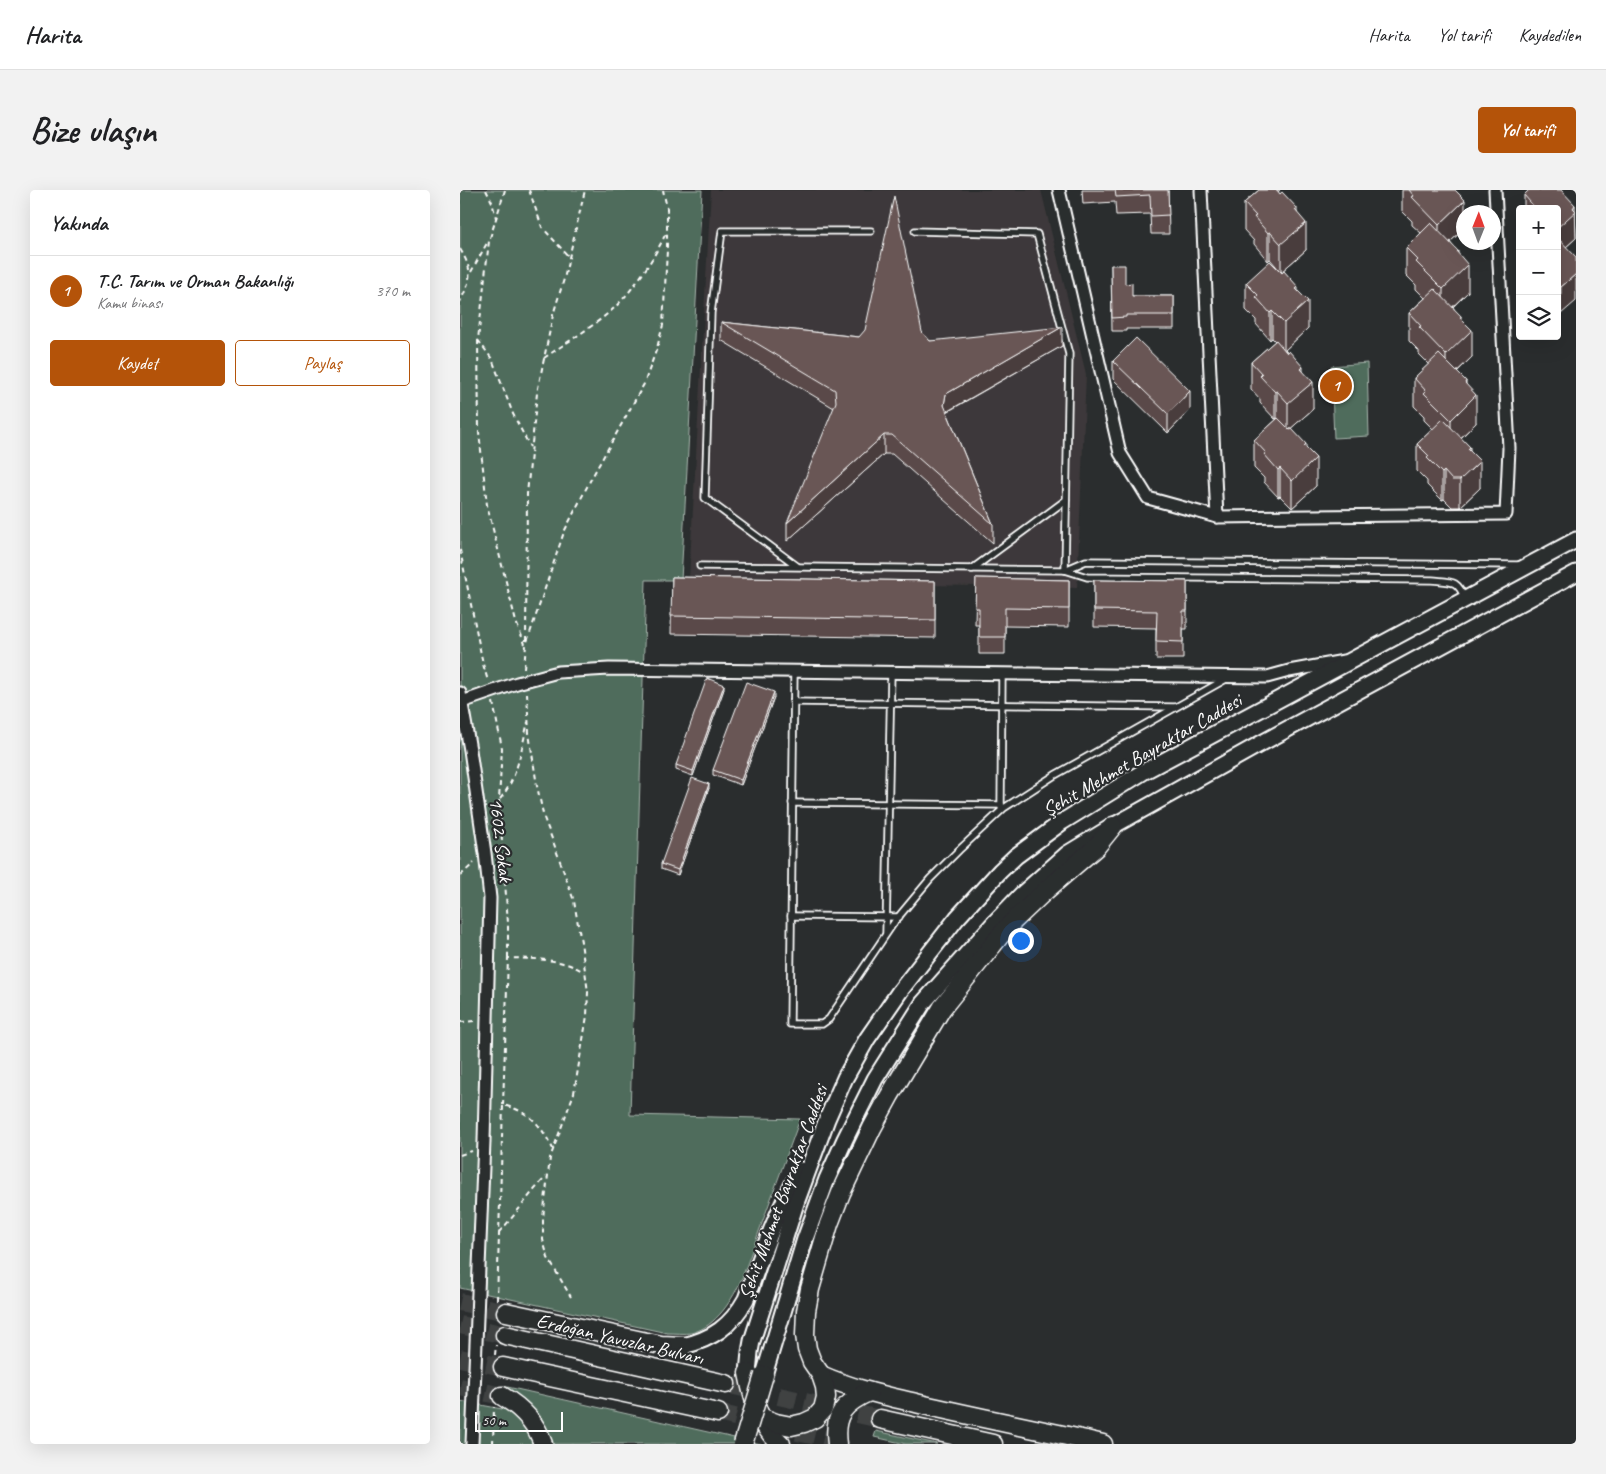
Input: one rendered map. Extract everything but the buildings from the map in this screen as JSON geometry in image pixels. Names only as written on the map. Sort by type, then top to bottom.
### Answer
[{"type":"main road","name":"Şehit Mehmet Bayraktar Caddesi","points":[[756,1374],[750,1352],[755,1332],[776,1262],[818,1141],[836,1098],[854,1062],[900,991],[957,918],[991,881],[1016,856],[1062,822],[1143,772],[1576,540]]},
{"type":"main road","name":"Şehit Mehmet Bayraktar Caddesi","points":[[756,1374],[830,1171],[867,1095],[923,1003],[1022,894],[1067,854],[1112,826],[1576,573]]},
{"type":"main road","points":[[760,1417],[791,1426],[815,1418],[823,1409],[826,1397],[821,1374],[812,1362],[807,1349],[805,1335],[806,1311],[816,1264],[835,1209],[872,1128],[942,1008],[1007,928],[1045,891],[1096,847],[1112,826]]},
{"type":"main road","points":[[502,1306],[661,1345],[682,1346],[710,1337],[731,1321],[740,1310],[787,1193],[818,1141]]},
{"type":"main road","name":"Erdoğan Yavuzlar Bulvarı","points":[[500,1336],[726,1384]]},
{"type":"main road","points":[[499,1362],[718,1413]]},
{"type":"main road","points":[[756,1374],[753,1397],[760,1417],[770,1433],[781,1444]]},
{"type":"main road","points":[[743,1444],[756,1374]]},
{"type":"main road","points":[[821,1374],[837,1382],[869,1392],[1103,1444]]},
{"type":"main road","points":[[837,1444],[836,1434],[839,1416],[851,1400],[869,1392]]},
{"type":"main road","points":[[498,1401],[513,1402],[529,1417],[543,1444]]},
{"type":"main road","points":[[880,1419],[993,1444]]},
{"type":"street","points":[[1059,190],[1120,453],[1148,498],[1217,517],[1506,514],[1509,448],[1494,190]]},
{"type":"street","points":[[1201,190],[1217,517]]},
{"type":"street","points":[[461,697],[491,692],[558,672],[609,669],[1267,677],[1353,659]]},
{"type":"street","name":"1602. Sokak","points":[[461,697],[490,898],[479,1292],[472,1444]]},
{"type":"lane","points":[[797,566],[705,498],[711,313],[722,231],[871,231]]},
{"type":"lane","points":[[915,231],[1037,234],[1069,354],[1065,570]]},
{"type":"lane","points":[[972,569],[1066,500]]},
{"type":"lane","points":[[1065,570],[1086,561],[1528,565]]},
{"type":"lane","points":[[700,566],[1065,570],[1087,578],[1432,580],[1456,584],[1460,588],[1465,600]]},
{"type":"lane","points":[[794,672],[790,1024],[822,1024],[829,1019],[886,933],[899,917],[942,867],[1001,808],[1054,775],[1231,677]]},
{"type":"lane","points":[[886,933],[892,703],[891,673]]},
{"type":"lane","points":[[1001,808],[1002,674]]},
{"type":"lane","points":[[793,702],[1177,707]]},
{"type":"lane","points":[[792,803],[1001,808]]},
{"type":"lane","points":[[791,916],[899,917]]},
{"type":"path","points":[[486,190],[492,202],[496,218]]},
{"type":"path","points":[[460,302],[471,273],[488,241],[505,190]]},
{"type":"path","points":[[529,190],[542,227],[569,258]]},
{"type":"path","points":[[571,1297],[548,1258],[543,1240],[545,1194],[550,1158],[574,1093],[583,1048],[588,992],[574,901],[544,818],[532,761],[527,692],[524,681],[527,494],[531,449],[544,358],[585,190]]},
{"type":"path","points":[[526,645],[564,532],[578,502],[644,384],[657,348],[663,325],[667,250],[667,208],[663,190]]},
{"type":"path","points":[[544,358],[614,308],[630,290],[649,263],[667,231]]},
{"type":"path","points":[[488,241],[478,340],[479,432],[487,505],[516,622],[526,645]]},
{"type":"path","points":[[460,249],[471,273]]},
{"type":"path","points":[[478,340],[492,359],[512,414],[531,449]]},
{"type":"path","points":[[460,550],[502,748],[499,800],[508,923],[499,1232],[502,1306]]},
{"type":"path","points":[[499,800],[508,790],[518,761],[528,720]]},
{"type":"path","points":[[460,876],[485,853]]},
{"type":"path","points":[[508,958],[555,961],[576,967],[585,973]]},
{"type":"path","points":[[460,1022],[487,1022]]},
{"type":"path","points":[[503,1105],[517,1108],[535,1120],[553,1149]]},
{"type":"path","points":[[499,1232],[514,1217],[530,1194],[547,1176]]},
{"type":"path","points":[[499,1362],[500,1336]]},
{"type":"path","points":[[493,1444],[498,1401]]},
{"type":"shaded area","points":[[711,190],[1041,190],[1086,374],[1077,588],[689,580]]},
{"type":"green space","points":[[460,190],[702,190],[681,580],[646,580],[630,1115],[800,1119],[738,1286],[723,1311],[716,1318],[700,1330],[691,1333],[667,1333],[460,1288]]},
{"type":"green space","points":[[1367,363],[1369,436],[1334,438],[1331,366]]},
{"type":"green space","points":[[503,1386],[761,1444],[460,1444],[460,1401],[502,1409]]},
{"type":"green space","points":[[876,1431],[937,1444],[906,1444],[874,1437]]},
{"type":"tunnel","points":[[460,1302],[506,1312]]},
{"type":"tunnel","points":[[460,1325],[505,1335]]},
{"type":"tunnel","points":[[460,1358],[503,1367]]},
{"type":"tunnel","points":[[726,1384],[880,1419]]},
{"type":"tunnel","points":[[460,1387],[502,1396]]},
{"type":"tunnel","points":[[718,1413],[849,1444]]},
{"type":"place","name":"T.C. Tarım ve Orman Bakanlığı","points":[[1336,386]]}]
